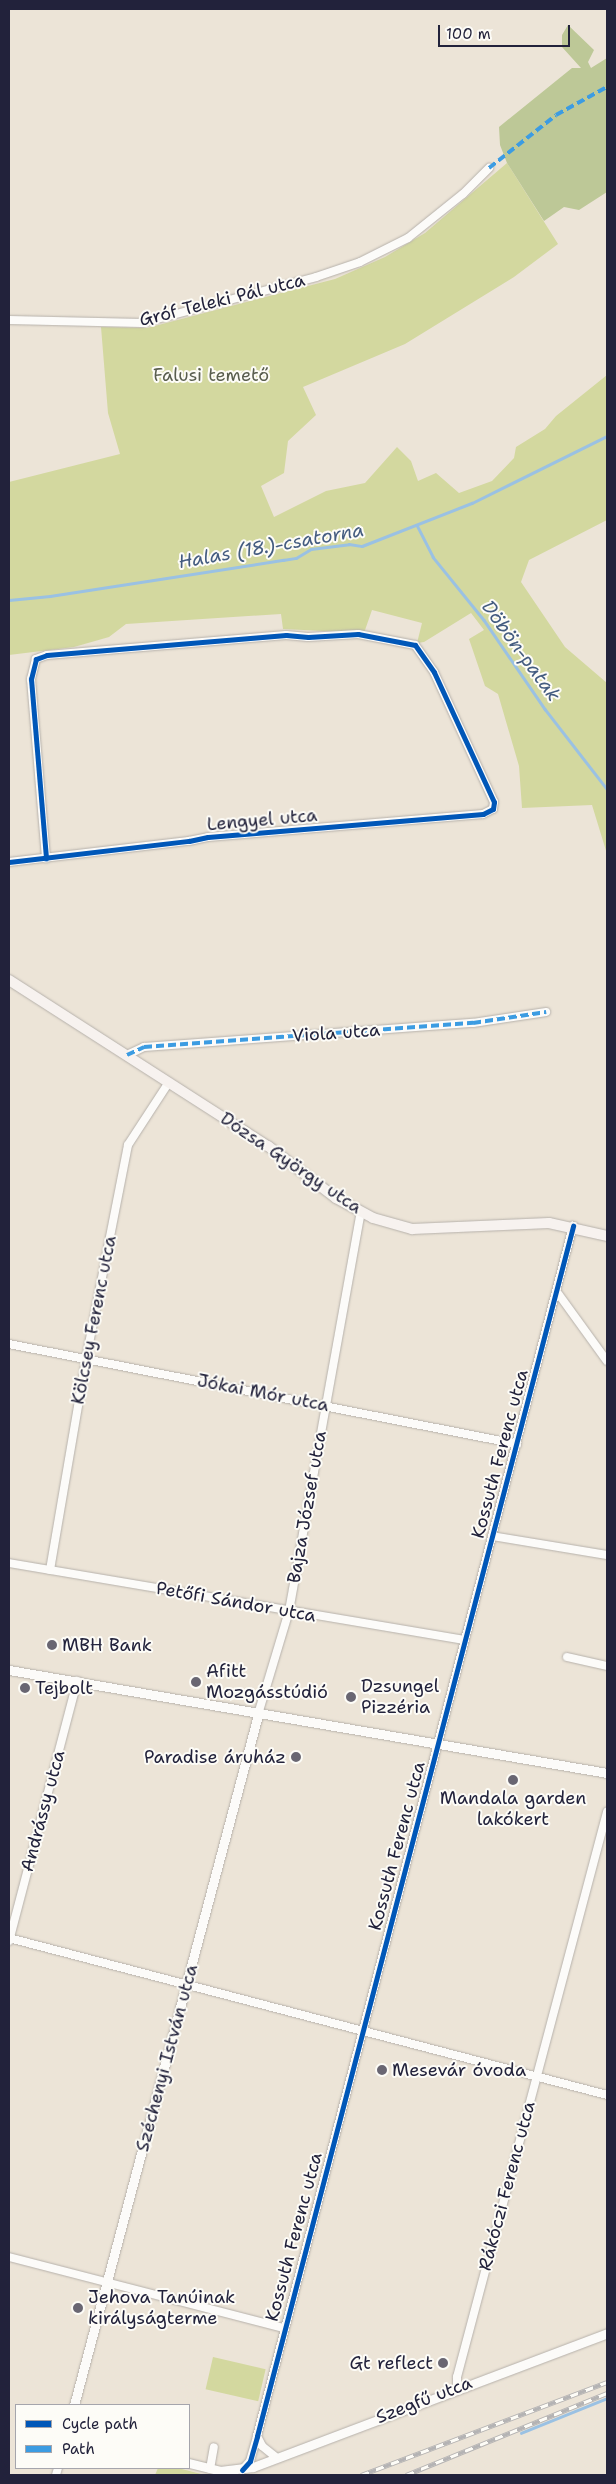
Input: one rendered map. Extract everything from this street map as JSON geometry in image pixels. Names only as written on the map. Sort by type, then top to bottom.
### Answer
[{"type":"main road","name":"Dózsa György utca","points":[[9,980],[268,1146],[336,1198],[360,1212],[412,1229],[525,1222],[573,1226],[607,1236]]},
{"type":"street","name":"Gróf Teleki Pál utca","points":[[9,320],[142,323],[316,277],[360,262],[408,238],[463,194],[489,168]]},
{"type":"street","name":"Lengyel utca","points":[[9,862],[46,858],[208,837],[489,813],[494,802],[434,672],[415,645],[358,634],[261,636],[47,655],[36,659],[31,679],[46,858]]},
{"type":"street","name":"Viola utca","points":[[127,1055],[144,1047],[473,1023],[546,1012]]},
{"type":"street","name":"Kölcsey Ferenc utca","points":[[50,1570],[86,1359],[128,1145],[169,1082]]},
{"type":"street","name":"Bajza József utca","points":[[259,1711],[289,1611],[360,1212]]},
{"type":"street","name":"Kossuth Ferenc utca","points":[[242,2470],[250,2461],[257,2436],[573,1226]]},
{"type":"street","points":[[557,1292],[607,1361]]},
{"type":"street","name":"Jókai Mór utca","points":[[9,1344],[517,1444]]},
{"type":"street","points":[[492,1536],[607,1555]]},
{"type":"street","name":"Petőfi Sándor utca","points":[[9,1563],[464,1640]]},
{"type":"street","points":[[567,1657],[607,1666]]},
{"type":"street","points":[[9,1670],[259,1711],[607,1773]]},
{"type":"street","name":"Andrássy utca","points":[[9,1939],[77,1681]]},
{"type":"street","name":"Széchenyi István utca","points":[[74,2404],[105,2284],[187,1987],[259,1711]]},
{"type":"street","name":"Rákóczi Ferenc utca","points":[[457,2387],[457,2376],[607,1812]]},
{"type":"street","points":[[9,1939],[187,1987],[607,2095]]},
{"type":"street","points":[[9,2257],[105,2284],[284,2328]]},
{"type":"street","name":"Szegfű utca","points":[[242,2470],[457,2387],[607,2333]]},
{"type":"street","points":[[257,2436],[262,2446],[277,2458]]},
{"type":"street","points":[[210,2469],[214,2447]]},
{"type":"street","points":[[190,2463],[210,2469],[242,2470]]},
{"type":"green space","points":[[568,25],[594,50],[588,62],[591,68],[607,58],[607,192],[579,210],[564,207],[544,221],[507,163],[500,145],[499,127],[572,68],[581,68],[562,47],[562,35]]},
{"type":"green space","name":"Falusi temető","points":[[507,163],[558,244],[514,277],[405,344],[303,387],[316,415],[288,441],[284,473],[261,486],[274,517],[326,491],[365,483],[397,447],[411,461],[418,481],[436,473],[459,493],[492,481],[514,458],[516,447],[545,429],[556,416],[607,375],[607,520],[529,560],[521,582],[565,647],[607,683],[607,854],[592,805],[522,808],[519,766],[498,694],[485,686],[469,639],[484,630],[471,613],[424,642],[417,643],[422,623],[372,610],[364,633],[283,629],[281,614],[126,624],[109,637],[74,647],[9,655],[9,482],[120,454],[108,413],[101,327],[147,328],[335,279],[385,257],[425,233]]},
{"type":"green space","points":[[213,2357],[266,2369],[258,2401],[206,2389]]},
{"type":"green space","points":[[158,2469],[182,2469],[205,2475],[155,2475]]},
{"type":"waterway","name":"Halas (18.)-csatorna","points":[[9,600],[50,596],[296,558],[311,549],[349,544],[362,546],[472,503],[607,436]]},
{"type":"waterway","name":"Döbön-patak","points":[[417,525],[433,557],[484,620],[545,709],[607,789]]},
{"type":"waterway","points":[[521,2433],[607,2398]]},
{"type":"railway","points":[[361,2475],[607,2382]]},
{"type":"railway","points":[[406,2475],[607,2393]]},
{"type":"marked path","points":[[489,168],[556,115],[607,87]]},
{"type":"marked path","points":[[127,1055],[144,1047],[473,1023],[546,1012]]},
{"type":"cycle path","points":[[9,862],[189,841],[208,837],[483,814],[493,809],[494,802],[434,672],[415,645],[358,634],[308,637],[286,635],[47,655],[36,659],[31,679],[46,858]]},
{"type":"cycle path","points":[[242,2470],[250,2461],[257,2436],[573,1226]]},
{"type":"place","name":"MBH Bank","points":[[52,1645]]},
{"type":"place","name":"Afitt Mozgásstúdió","points":[[196,1682]]},
{"type":"place","name":"Tejbolt","points":[[25,1688]]},
{"type":"place","name":"Dzsungel Pizzéria","points":[[351,1697]]},
{"type":"place","name":"Paradise áruház","points":[[296,1757]]},
{"type":"place","name":"Mandala garden lakókert","points":[[513,1780]]},
{"type":"place","name":"Mesevár óvoda","points":[[382,2070]]},
{"type":"place","name":"Jehova Tanúinak királyságterme","points":[[78,2308]]},
{"type":"place","name":"Gt reflect","points":[[443,2363]]}]
